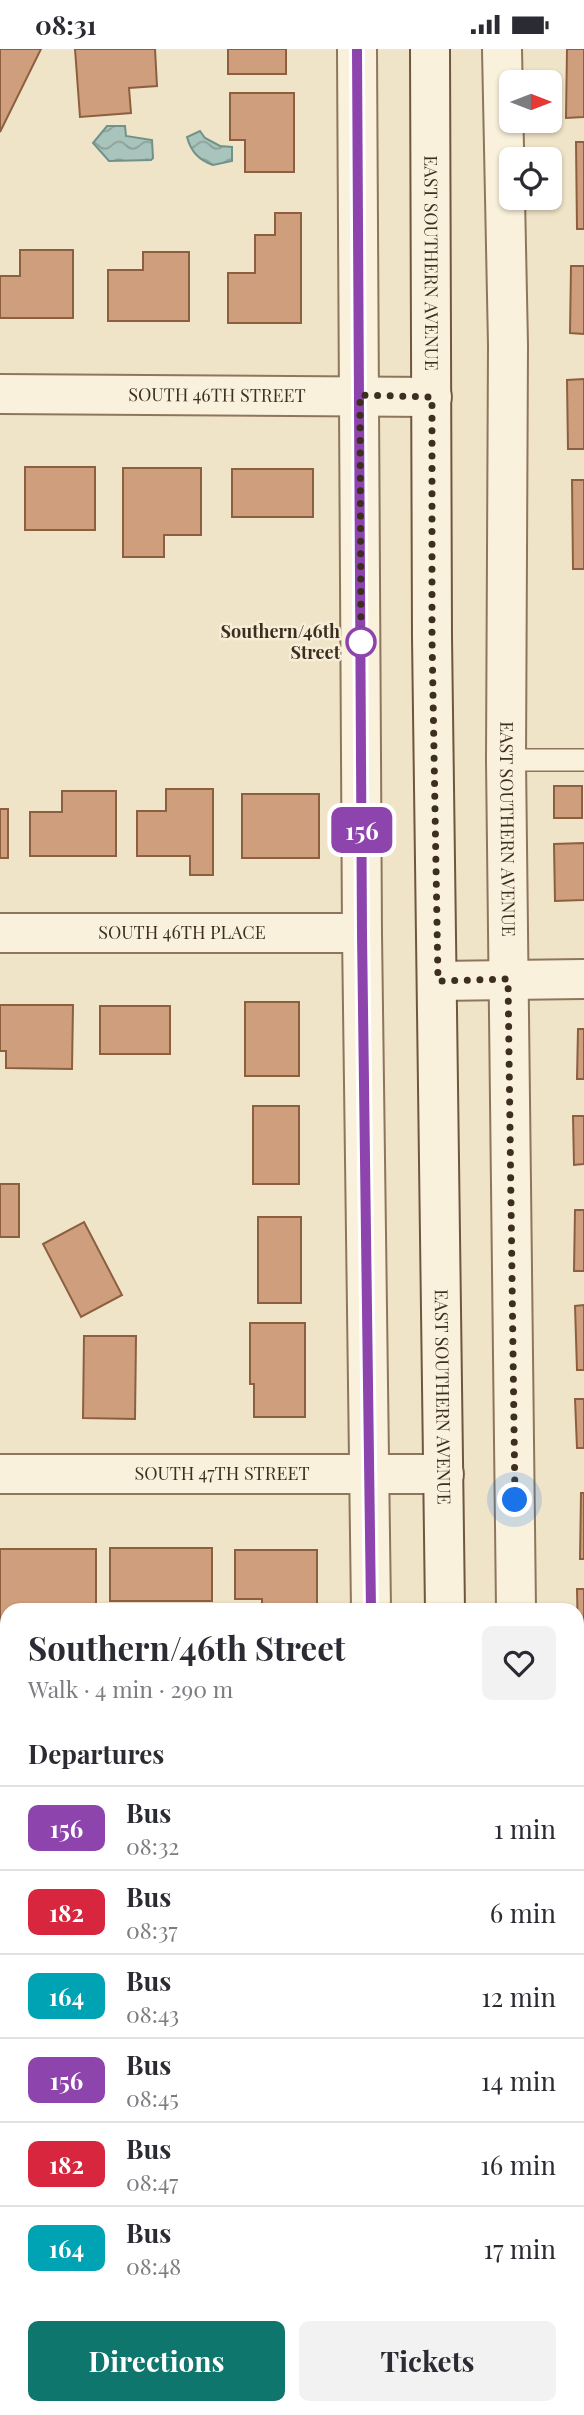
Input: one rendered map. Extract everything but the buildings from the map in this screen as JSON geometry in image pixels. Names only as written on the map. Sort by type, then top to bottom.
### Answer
[{"type":"street","points":[[357,49],[362,933],[371,1603]]},
{"type":"street","name":"EAST SOUTHERN AVENUE","points":[[430,49],[432,637],[445,1603]]},
{"type":"street","name":"EAST SOUTHERN AVENUE","points":[[502,49],[508,345],[506,760],[516,1603]]},
{"type":"street","name":"SOUTH 46TH STREET","points":[[0,394],[432,397]]},
{"type":"street","name":"SOUTH 46TH PLACE","points":[[0,933],[362,933]]},
{"type":"street","points":[[438,981],[584,979]]},
{"type":"street","name":"SOUTH 47TH STREET","points":[[0,1474],[444,1474]]},
{"type":"lane","points":[[506,760],[584,760]]},
{"type":"water","points":[[107,126],[125,126],[126,136],[152,140],[153,158],[109,161],[93,143]]},
{"type":"water","points":[[200,131],[205,138],[220,146],[232,147],[232,161],[213,165],[196,155],[187,137]]},
{"type":"bus line","name":"156","points":[[357,49],[362,933],[371,1603]]},
{"type":"place","name":"Southern/46th Street","points":[[361,642]]},
{"type":"route","points":[[361,642],[360,395],[432,397],[432,637],[438,981],[508,979],[515,1500]]}]
